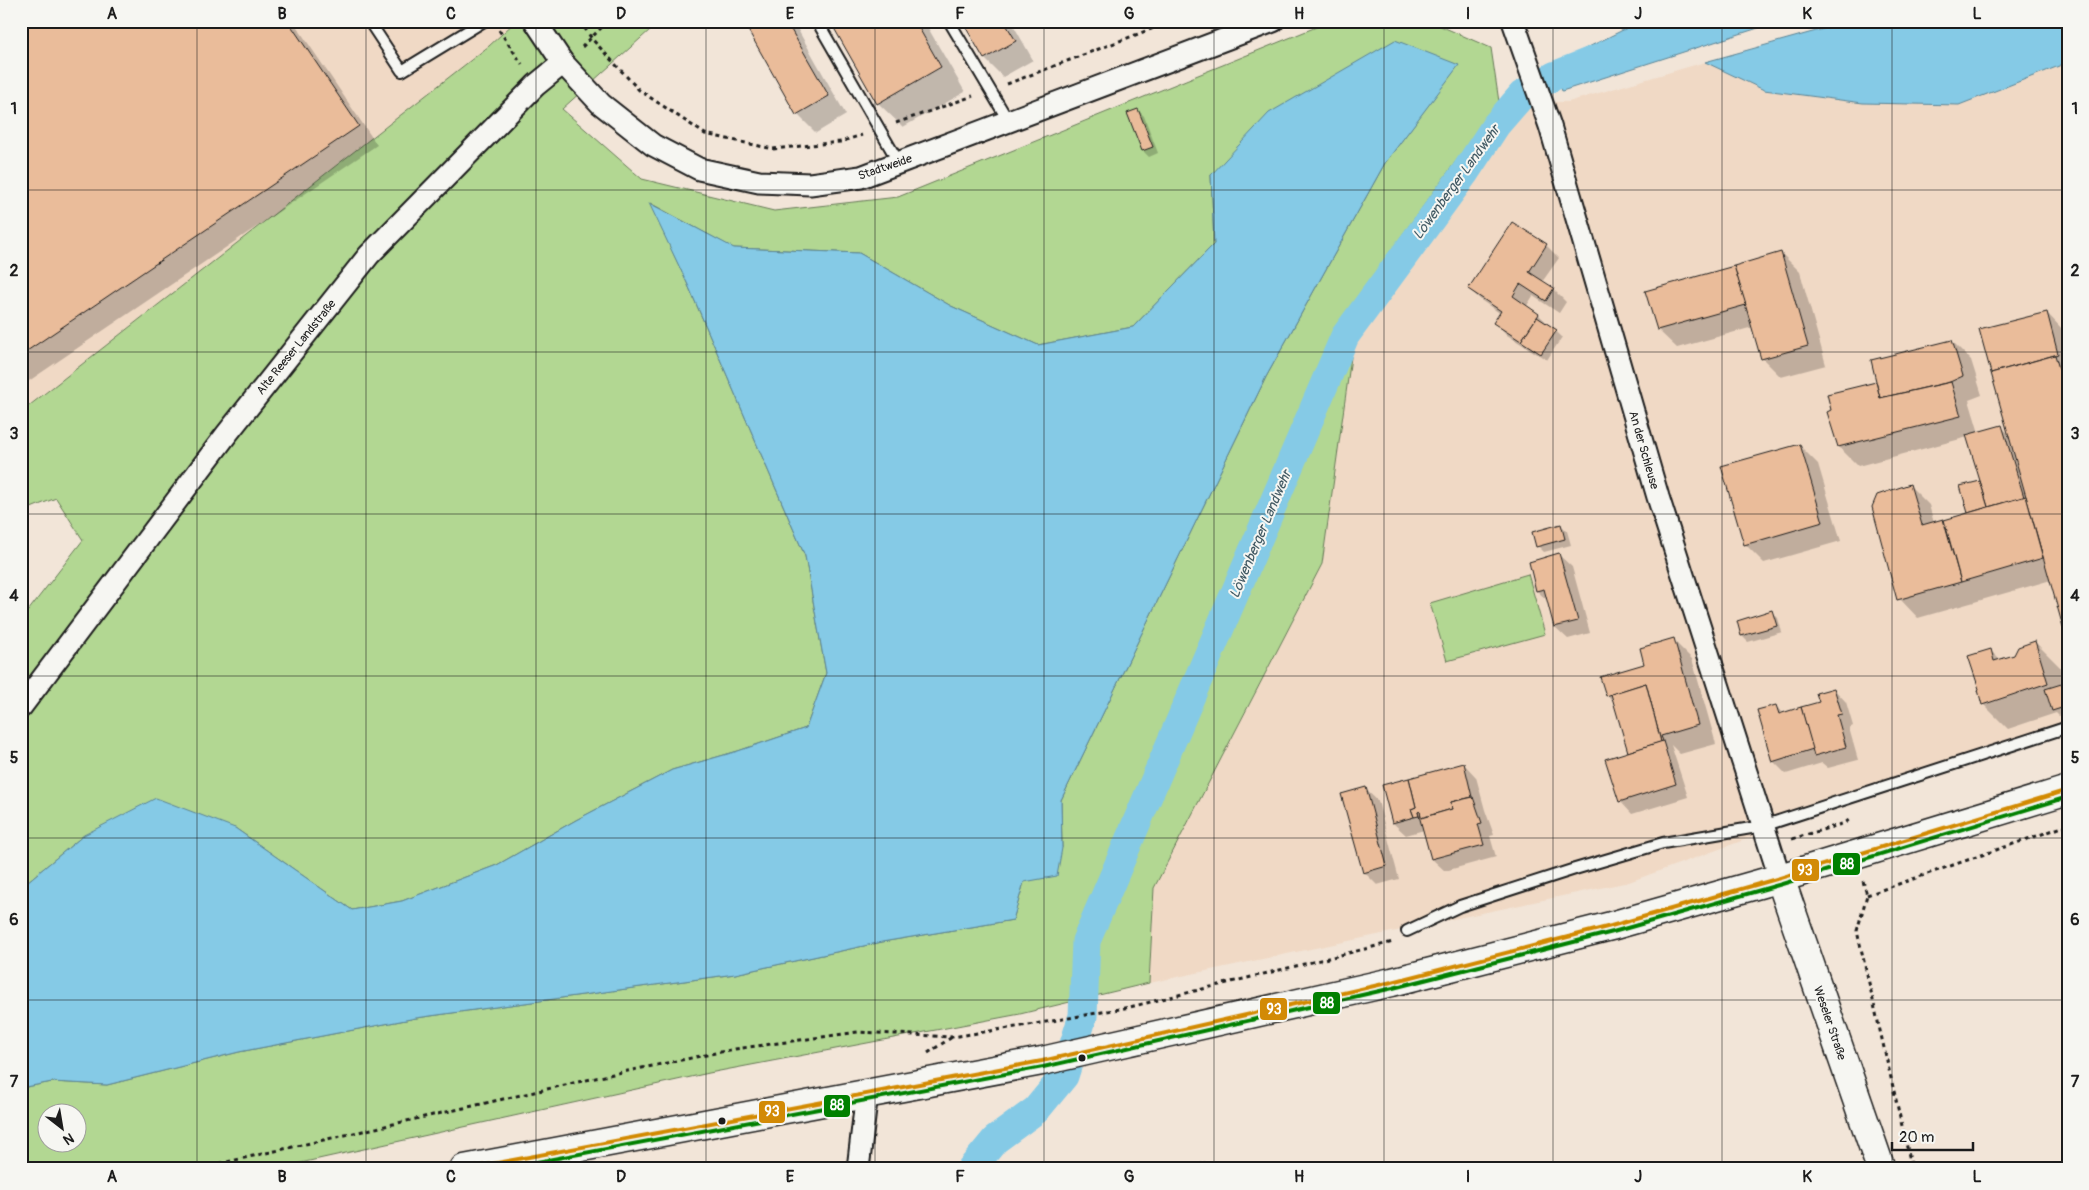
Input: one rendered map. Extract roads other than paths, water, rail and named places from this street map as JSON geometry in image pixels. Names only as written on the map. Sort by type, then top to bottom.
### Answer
[{"type":"main road","points":[[464,1169],[867,1092],[1042,1061],[1411,977],[1611,926],[1780,878],[2068,790]]},
{"type":"main road","name":"Weseler Straße","points":[[1780,878],[1880,1169]]},
{"type":"street","name":"Stadtweide","points":[[535,21],[563,62],[601,104],[646,139],[699,169],[759,182],[810,184],[861,177],[1273,21]]},
{"type":"street","name":"An der Schleuse","points":[[1513,21],[1550,126],[1658,496],[1780,878]]},
{"type":"street","name":"Alte Reeser Landstraße","points":[[21,707],[226,435],[369,255],[536,86],[563,62]]},
{"type":"street","points":[[858,1169],[867,1092]]},
{"type":"lane","points":[[369,21],[402,71],[484,21]]},
{"type":"lane","points":[[817,21],[899,163]]},
{"type":"lane","points":[[949,21],[1009,122]]},
{"type":"lane","points":[[1407,931],[1460,906],[1575,868],[1663,843],[1763,826],[2068,727]]},
{"type":"water","points":[[1649,21],[1780,21],[1562,91],[1554,64],[1625,29]]},
{"type":"water","points":[[1852,21],[2068,21],[2068,61],[1959,105],[1863,103],[1764,90],[1705,62]]},
{"type":"water","points":[[1395,40],[1459,65],[1385,163],[1266,377],[1061,800],[1062,848],[1057,876],[1024,882],[1013,920],[882,942],[735,974],[416,1018],[239,1052],[107,1085],[52,1082],[21,1088],[21,887],[84,835],[156,798],[235,828],[352,910],[402,901],[497,865],[576,820],[672,770],[738,751],[806,728],[826,673],[805,556],[688,285],[649,203],[734,248],[859,253],[951,306],[1038,345],[1133,327],[1214,244],[1211,175],[1269,113]]},
{"type":"waterway","name":"Löwenberger Landwehr","points":[[971,1169],[995,1140],[1036,1110],[1064,1076],[1083,1016],[1086,941],[1345,336],[1464,174],[1496,125],[1522,95],[1554,76],[1594,60]]}]
